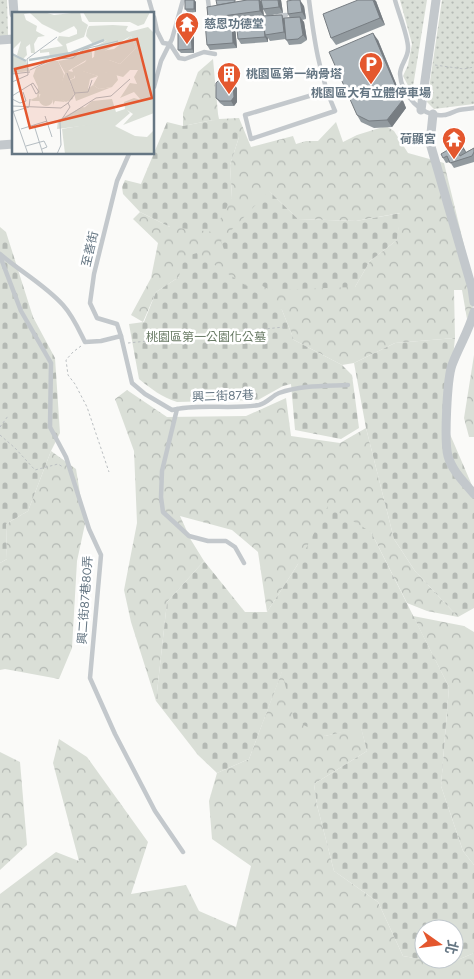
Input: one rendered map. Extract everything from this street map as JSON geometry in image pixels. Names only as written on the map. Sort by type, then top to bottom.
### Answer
[{"type":"street","points":[[421,110],[436,0]]},
{"type":"street","points":[[433,114],[430,143],[472,288],[474,302]]},
{"type":"street","points":[[474,312],[470,327],[452,364],[447,426],[448,456],[459,477],[474,494]]},
{"type":"lane","points":[[155,83],[161,61],[170,44],[183,0]]},
{"type":"lane","points":[[208,0],[211,24],[286,15]]},
{"type":"lane","points":[[309,0],[314,42],[326,91],[335,111],[251,139],[245,115],[326,91]]},
{"type":"lane","points":[[395,0],[409,47],[406,60],[400,68],[404,90],[421,110],[433,114],[444,115],[457,110],[474,108]]},
{"type":"lane","points":[[155,22],[157,31],[164,43],[170,44],[179,58],[186,59],[204,52],[215,54]]},
{"type":"lane","name":"至善街","points":[[120,336],[117,324],[97,318],[90,303],[94,274],[108,211],[117,181],[129,155]]},
{"type":"lane","points":[[0,255],[48,291],[64,306],[85,342],[101,341],[120,336]]},
{"type":"lane","name":"興二街87巷80弄","points":[[0,255],[22,311],[51,363],[50,427],[66,457],[89,529],[101,555],[90,678],[115,734],[155,811],[183,852]]},
{"type":"lane","name":"興二街87巷","points":[[120,336],[132,383],[145,394],[172,410],[204,406],[262,404],[277,394],[293,389],[348,385]]},
{"type":"lane","points":[[176,409],[162,471],[161,497],[164,512],[189,536],[226,541],[235,547],[244,563]]},
{"type":"path","points":[[427,63],[445,68],[464,69],[474,67]]},
{"type":"path","points":[[122,344],[284,327]]},
{"type":"path","points":[[85,342],[66,360],[68,375],[76,384],[87,407],[109,472]]},
{"type":"path","points":[[0,427],[8,416]]},
{"type":"path","points":[[0,435],[35,470],[58,464],[70,470]]},
{"type":"green space","points":[[0,0],[7,0],[8,36],[0,37]]},
{"type":"green space","points":[[400,0],[427,0],[412,93],[403,76],[408,65],[412,44]]},
{"type":"green space","points":[[442,0],[474,0],[474,104],[434,109],[427,102]]},
{"type":"green space","points":[[213,59],[219,119],[239,118],[251,147],[293,136],[296,144],[306,141],[318,141],[336,122],[343,142],[357,135],[386,126],[394,131],[408,153],[444,163],[474,286],[474,305],[467,319],[462,290],[454,290],[455,338],[395,343],[354,363],[342,365],[294,340],[282,310],[179,277],[156,292],[143,322],[131,315],[151,278],[158,243],[133,219],[140,212],[170,227],[232,198],[230,165],[239,137],[213,120],[183,126],[183,113],[198,72]],"holes":[[[269,191],[298,219],[356,221],[400,213],[397,240],[370,261],[355,287]]]},
{"type":"green space","points":[[213,120],[236,124],[239,137],[230,165],[232,198],[213,232],[170,227],[140,212],[123,194],[122,187],[125,180],[141,184],[153,155],[155,155],[167,122],[183,126]]},
{"type":"green space","points":[[269,191],[298,219],[356,221],[401,213],[397,240],[370,261],[355,287],[270,290],[231,269],[221,241]]},
{"type":"green space","points":[[0,227],[6,232],[33,317],[55,358],[60,433],[28,511],[6,524],[7,559],[0,563]]},
{"type":"green space","name":"桃園區第一公園化公墓","points":[[197,253],[282,310],[294,340],[342,365],[352,375],[359,428],[341,439],[295,430],[291,384],[283,386],[258,400],[177,402],[166,398],[139,379],[129,324],[144,322],[156,292],[179,277],[183,257]]},
{"type":"green space","points":[[455,338],[446,425],[474,490],[474,608],[458,617],[415,571],[394,539],[366,428],[354,363],[395,343]]},
{"type":"green space","points":[[474,355],[474,437],[469,437],[464,418]]},
{"type":"green space","points":[[127,390],[167,417],[246,416],[286,398],[291,436],[340,443],[366,428],[394,539],[415,571],[458,617],[427,611],[407,603],[371,532],[298,564],[267,612],[258,552],[232,530],[180,516],[191,540],[204,561],[167,602],[156,701],[131,622],[124,590],[137,523],[134,451],[115,399]]},
{"type":"green space","points":[[51,451],[76,469],[85,524],[77,561],[72,648],[59,679],[5,669],[0,670],[0,563],[7,559],[6,524],[28,511]]},
{"type":"green space","points":[[328,506],[371,532],[449,687],[441,786],[463,851],[474,865],[474,953],[464,957],[464,919],[414,919],[414,958],[403,956],[378,902],[334,871],[317,805],[314,784],[367,751],[361,728],[325,736],[294,720],[282,672],[249,759],[217,773],[198,755],[156,701],[167,602],[204,561],[245,612],[267,612],[298,564]]},
{"type":"green space","points":[[413,616],[464,626],[474,632],[474,865],[463,851],[441,786],[449,687]]},
{"type":"green space","points":[[282,671],[325,736],[361,727],[367,751],[314,784],[317,805],[334,871],[378,902],[403,956],[414,958],[414,969],[464,969],[464,957],[474,953],[474,979],[0,979],[0,894],[56,852],[79,861],[53,763],[59,739],[87,757],[148,842],[131,894],[186,885],[199,911],[236,927],[251,866],[212,839],[209,801],[217,773],[249,759]]},
{"type":"green space","points":[[0,752],[20,762],[27,845],[0,870]]},
{"type":"building","points":[[185,0],[194,0],[194,9],[185,9]]},
{"type":"building","points":[[216,0],[235,0],[235,2],[217,5]]},
{"type":"building","points":[[247,0],[259,0],[260,11],[208,18],[207,7]]},
{"type":"building","points":[[261,0],[278,0],[279,7],[263,9]]},
{"type":"building","points":[[300,0],[302,12],[288,14],[287,1]]},
{"type":"building","points":[[358,0],[373,0],[380,18],[331,38],[323,14]]},
{"type":"building","points":[[282,15],[284,32],[265,35],[263,16]]},
{"type":"building","points":[[300,17],[303,35],[298,39],[286,40],[284,18]]},
{"type":"building","points":[[186,18],[187,24],[182,24],[182,19]]},
{"type":"building","points":[[263,19],[265,37],[238,39],[236,20]]},
{"type":"building","points":[[232,21],[233,43],[207,45],[205,23]]},
{"type":"building","name":"慈恩功德堂","points":[[178,33],[191,33],[192,49],[178,50]]},
{"type":"building","name":"桃園區大有立體停車場","points":[[373,33],[402,101],[387,120],[369,121],[357,115],[329,52]]},
{"type":"building","name":"桃園區第一納骨塔","points":[[230,79],[233,83],[234,97],[231,101],[220,101],[216,98],[216,83],[219,80]]},
{"type":"building","points":[[456,145],[458,147],[462,145],[463,149],[458,152],[460,156],[474,148],[472,156],[450,163],[447,156],[443,158],[441,154]]},
{"type":"place","name":"慈恩功德堂","points":[[187,45]]},
{"type":"place","name":"桃園區大有立體停車場","points":[[371,85]]},
{"type":"place","name":"桃園區第一納骨塔","points":[[229,95]]},
{"type":"place","name":"荷顯宮","points":[[454,160]]}]
